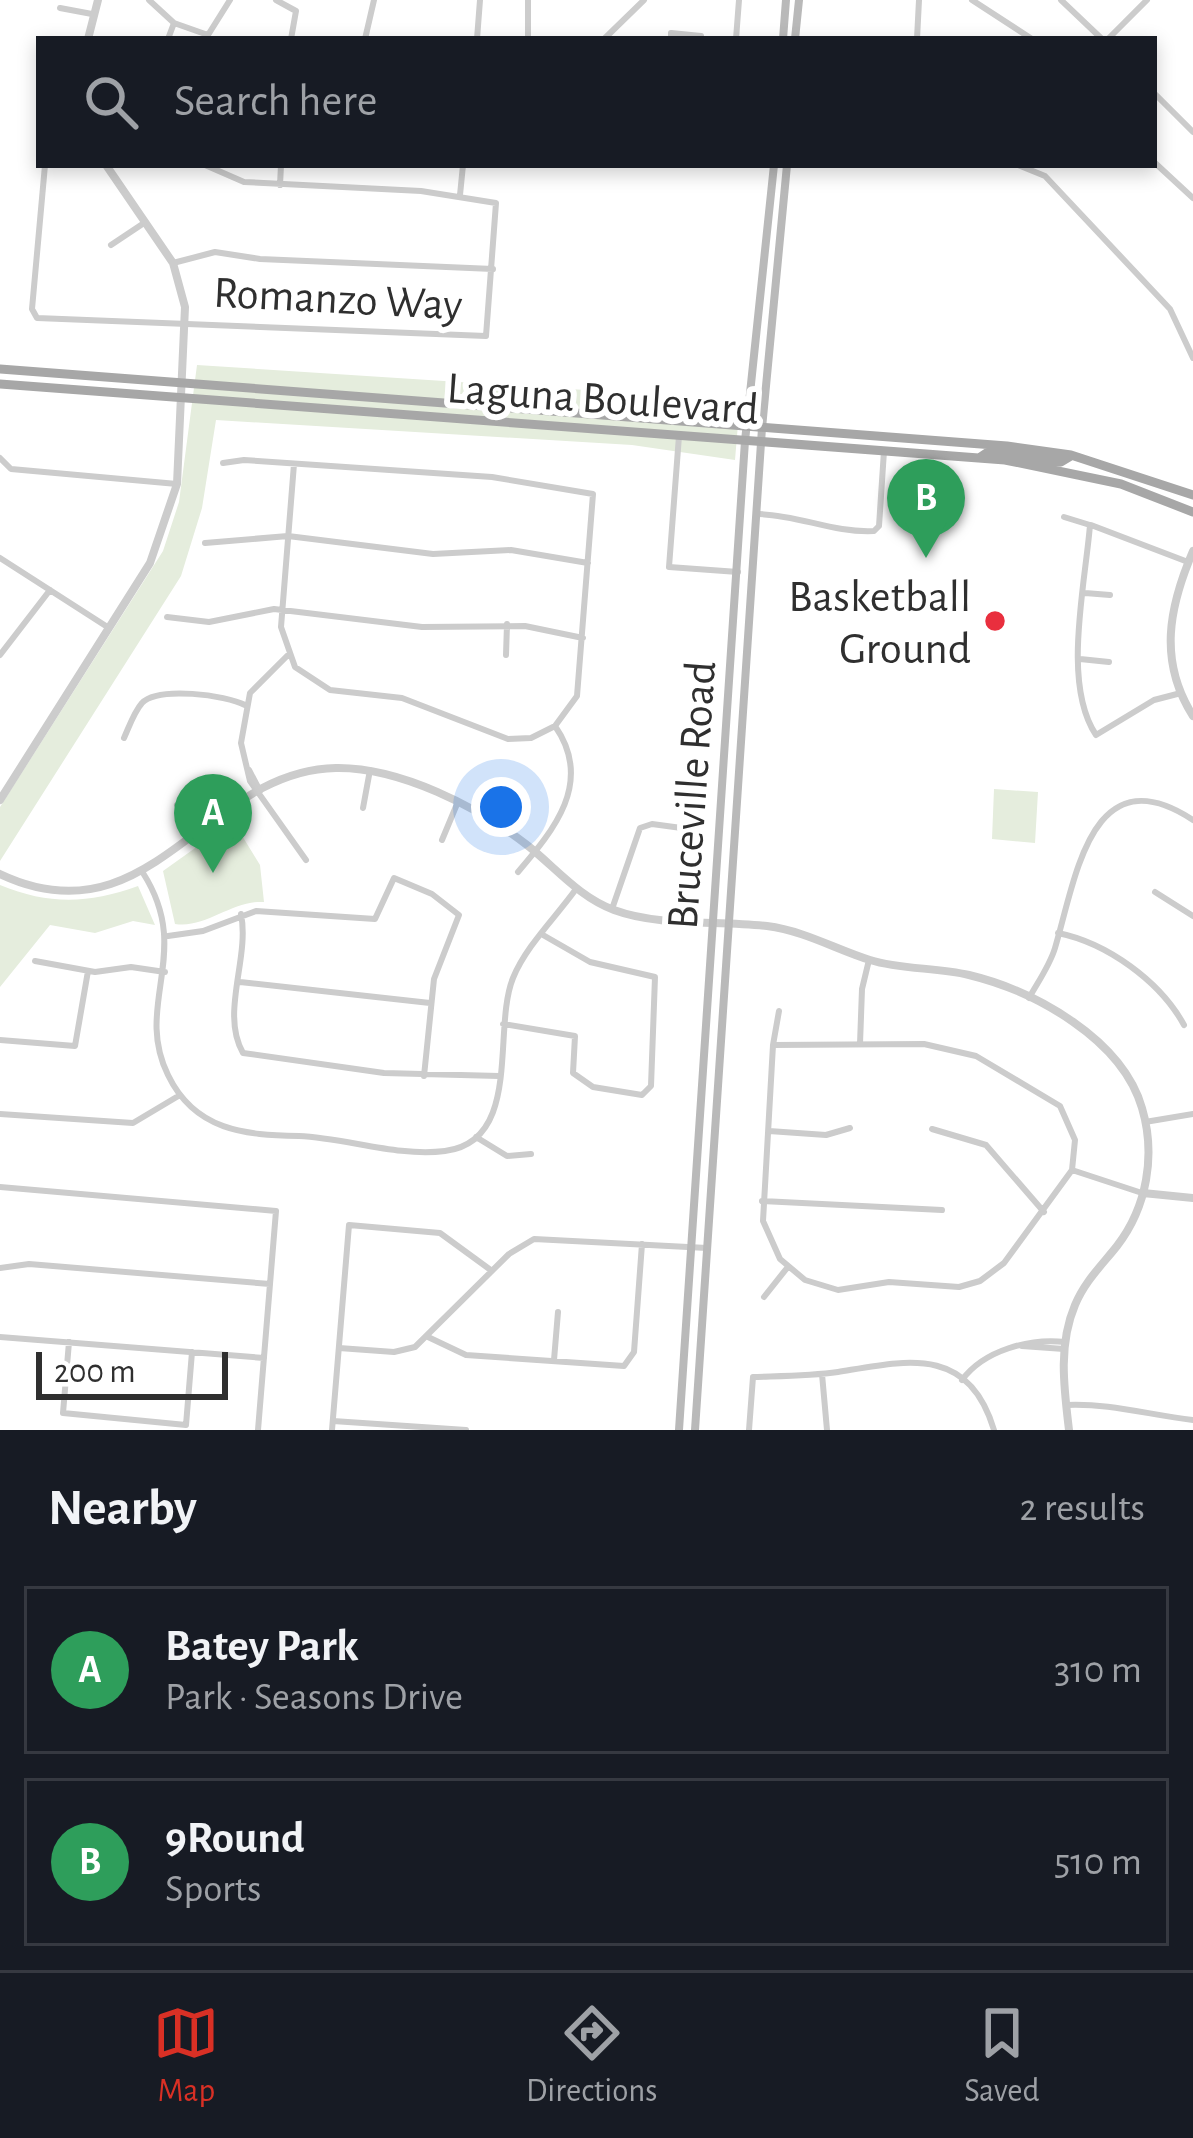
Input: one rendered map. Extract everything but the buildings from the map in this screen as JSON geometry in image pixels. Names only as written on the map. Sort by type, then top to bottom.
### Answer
[{"type":"main road","points":[[783,36],[786,0]]},
{"type":"main road","points":[[795,36],[800,0]]},
{"type":"main road","name":"Bruceville Road","points":[[679,1430],[746,427],[774,168]]},
{"type":"main road","name":"Bruceville Road","points":[[695,1430],[761,428],[787,168]]},
{"type":"main road","name":"Laguna Boulevard","points":[[0,369],[1071,455],[1193,495]]},
{"type":"main road","name":"Laguna Boulevard","points":[[0,384],[979,458],[1068,469],[1193,512]]},
{"type":"main road","points":[[979,458],[988,452],[1061,462],[1071,455]]},
{"type":"street","points":[[88,36],[98,0]]},
{"type":"street","points":[[149,0],[174,23],[208,35],[230,0]]},
{"type":"street","points":[[276,0],[296,11],[292,36]]},
{"type":"street","points":[[366,36],[374,0]]},
{"type":"street","points":[[477,36],[480,0]]},
{"type":"street","points":[[527,0],[529,36]]},
{"type":"street","points":[[607,36],[644,0]]},
{"type":"street","points":[[736,36],[740,0]]},
{"type":"street","points":[[916,36],[919,0]]},
{"type":"street","points":[[972,0],[1027,36]]},
{"type":"street","points":[[1061,0],[1102,36]]},
{"type":"street","points":[[1108,36],[1148,0]]},
{"type":"street","points":[[60,8],[92,14]]},
{"type":"street","points":[[169,36],[174,23]]},
{"type":"street","points":[[671,36],[701,35]]},
{"type":"street","points":[[1157,96],[1193,132]]},
{"type":"street","points":[[1157,165],[1193,199]]},
{"type":"street","points":[[45,168],[33,316],[186,323]]},
{"type":"street","points":[[0,800],[157,548],[177,484],[186,323],[173,263],[108,168]]},
{"type":"street","points":[[212,168],[244,182],[460,195],[464,168]]},
{"type":"street","points":[[280,185],[281,168]]},
{"type":"street","points":[[1026,168],[1046,176],[1168,307],[1193,358]]},
{"type":"street","name":"Romanzo Way","points":[[186,323],[481,338],[488,332],[496,203],[460,195]]},
{"type":"street","points":[[111,245],[144,223]]},
{"type":"street","points":[[173,263],[214,252],[260,260],[493,269]]},
{"type":"street","points":[[679,436],[669,567],[738,572]]},
{"type":"street","points":[[758,514],[794,516],[820,527],[874,531],[884,451]]},
{"type":"street","points":[[0,458],[11,469],[177,484]]},
{"type":"street","points":[[224,463],[294,464],[492,477],[593,494],[577,696],[555,726],[524,739],[501,737],[402,698],[323,688],[300,672],[288,655],[282,610],[294,464]]},
{"type":"street","points":[[1064,517],[1188,562]]},
{"type":"street","points":[[1090,525],[1078,701],[1096,735],[1121,725],[1154,700],[1180,693]]},
{"type":"street","points":[[206,543],[288,536],[433,554],[511,550],[588,563]]},
{"type":"street","points":[[1192,713],[1180,693],[1170,626],[1193,551]]},
{"type":"street","points":[[0,558],[109,628]]},
{"type":"street","points":[[0,655],[50,590]]},
{"type":"street","points":[[1084,593],[1109,596]]},
{"type":"street","points":[[167,616],[209,622],[282,610],[422,627],[507,625],[583,638]]},
{"type":"street","points":[[506,655],[507,625]]},
{"type":"street","points":[[288,655],[263,674],[245,705],[241,743],[250,781],[305,860]]},
{"type":"street","points":[[1080,659],[1108,662]]},
{"type":"street","points":[[124,738],[142,704],[152,697],[217,694],[245,705]]},
{"type":"street","points":[[518,872],[559,821],[570,792],[569,754],[555,726]]},
{"type":"street","points":[[0,874],[67,892],[112,885],[143,873],[260,790],[319,769],[370,770],[457,804],[535,852],[576,889],[612,909],[803,934],[869,960],[968,975],[1029,998],[1106,1048],[1129,1079],[1145,1122],[1143,1193],[1124,1237],[1081,1292],[1064,1345],[1069,1430]]},
{"type":"street","points":[[363,808],[370,770]]},
{"type":"street","points":[[1029,998],[1058,933],[1088,840],[1105,816],[1145,800],[1167,804],[1193,820]]},
{"type":"street","points":[[442,840],[457,804]]},
{"type":"street","points":[[177,806],[196,835]]},
{"type":"street","points":[[612,909],[640,828],[652,824],[688,829]]},
{"type":"street","points":[[143,873],[160,902],[168,937],[157,1035],[163,1065],[180,1095],[216,1125],[253,1136],[308,1136],[432,1151],[454,1149],[476,1137],[494,1113],[503,1024],[517,969],[576,889]]},
{"type":"street","points":[[168,937],[203,931],[241,914],[272,910],[375,919],[394,878],[410,883],[458,915],[440,958],[430,1003],[424,1076]]},
{"type":"street","points":[[1155,892],[1193,916]]},
{"type":"street","points":[[241,914],[245,943],[235,1023],[243,1054],[424,1076],[499,1076]]},
{"type":"street","points":[[1058,933],[1083,940],[1134,970],[1184,1024]]},
{"type":"street","points":[[503,1024],[575,1036],[577,1080],[617,1093],[648,1092],[655,977],[590,962],[543,935]]},
{"type":"street","points":[[860,1045],[862,989],[869,960]]},
{"type":"street","points":[[35,961],[88,971],[131,967],[165,972]]},
{"type":"street","points":[[0,1040],[75,1046],[88,971]]},
{"type":"street","points":[[240,982],[430,1003]]},
{"type":"street","points":[[772,1045],[955,1049],[1035,1087],[1060,1106],[1071,1125],[1072,1170],[999,1269],[966,1286],[889,1282],[831,1289],[787,1268],[769,1241],[762,1201],[772,1045],[779,1011]]},
{"type":"street","points":[[0,1114],[133,1123],[180,1095]]},
{"type":"street","points":[[1145,1122],[1193,1114]]},
{"type":"street","points":[[769,1131],[826,1135],[850,1128]]},
{"type":"street","points":[[932,1129],[968,1135],[992,1149],[1044,1212]]},
{"type":"street","points":[[476,1137],[507,1156],[531,1154]]},
{"type":"street","points":[[1072,1170],[1143,1193],[1193,1198]]},
{"type":"street","points":[[0,1187],[276,1211],[258,1430]]},
{"type":"street","points":[[762,1201],[942,1210]]},
{"type":"street","points":[[466,1430],[333,1426],[349,1225],[440,1233],[492,1271]]},
{"type":"street","points":[[339,1348],[401,1351],[428,1337],[520,1245],[541,1237],[707,1248]]},
{"type":"street","points":[[428,1337],[466,1355],[629,1364],[642,1244]]},
{"type":"street","points":[[0,1268],[29,1264],[270,1284]]},
{"type":"street","points":[[764,1297],[787,1268]]},
{"type":"street","points":[[554,1360],[558,1312]]},
{"type":"street","points":[[0,1337],[264,1358]]},
{"type":"street","points":[[69,1342],[63,1413],[186,1425],[192,1352]]},
{"type":"street","points":[[962,1380],[981,1361],[1022,1346],[1064,1345]]},
{"type":"street","points":[[749,1430],[753,1377],[821,1374],[912,1360],[962,1380],[983,1404],[994,1430]]},
{"type":"street","points":[[821,1374],[827,1430]]},
{"type":"street","points":[[1066,1406],[1106,1403],[1149,1416],[1193,1420]]},
{"type":"street","points":[[1148,1430],[1149,1416]]},
{"type":"green space","points":[[197,365],[740,400],[735,460],[632,445],[216,420],[202,508],[181,576],[0,861],[0,807],[163,551],[179,502]]},
{"type":"green space","points":[[994,789],[1038,792],[1035,843],[992,839]]},
{"type":"green space","points":[[233,821],[260,865],[264,902],[175,924],[163,871]]},
{"type":"green space","points":[[0,885],[69,900],[138,886],[155,925],[133,921],[95,933],[50,925],[0,987]]},
{"type":"place","name":"9Round","points":[[926,558]]},
{"type":"place","name":"Basketball Ground","points":[[995,621]]},
{"type":"place","name":"Batey Park","points":[[213,873]]}]
